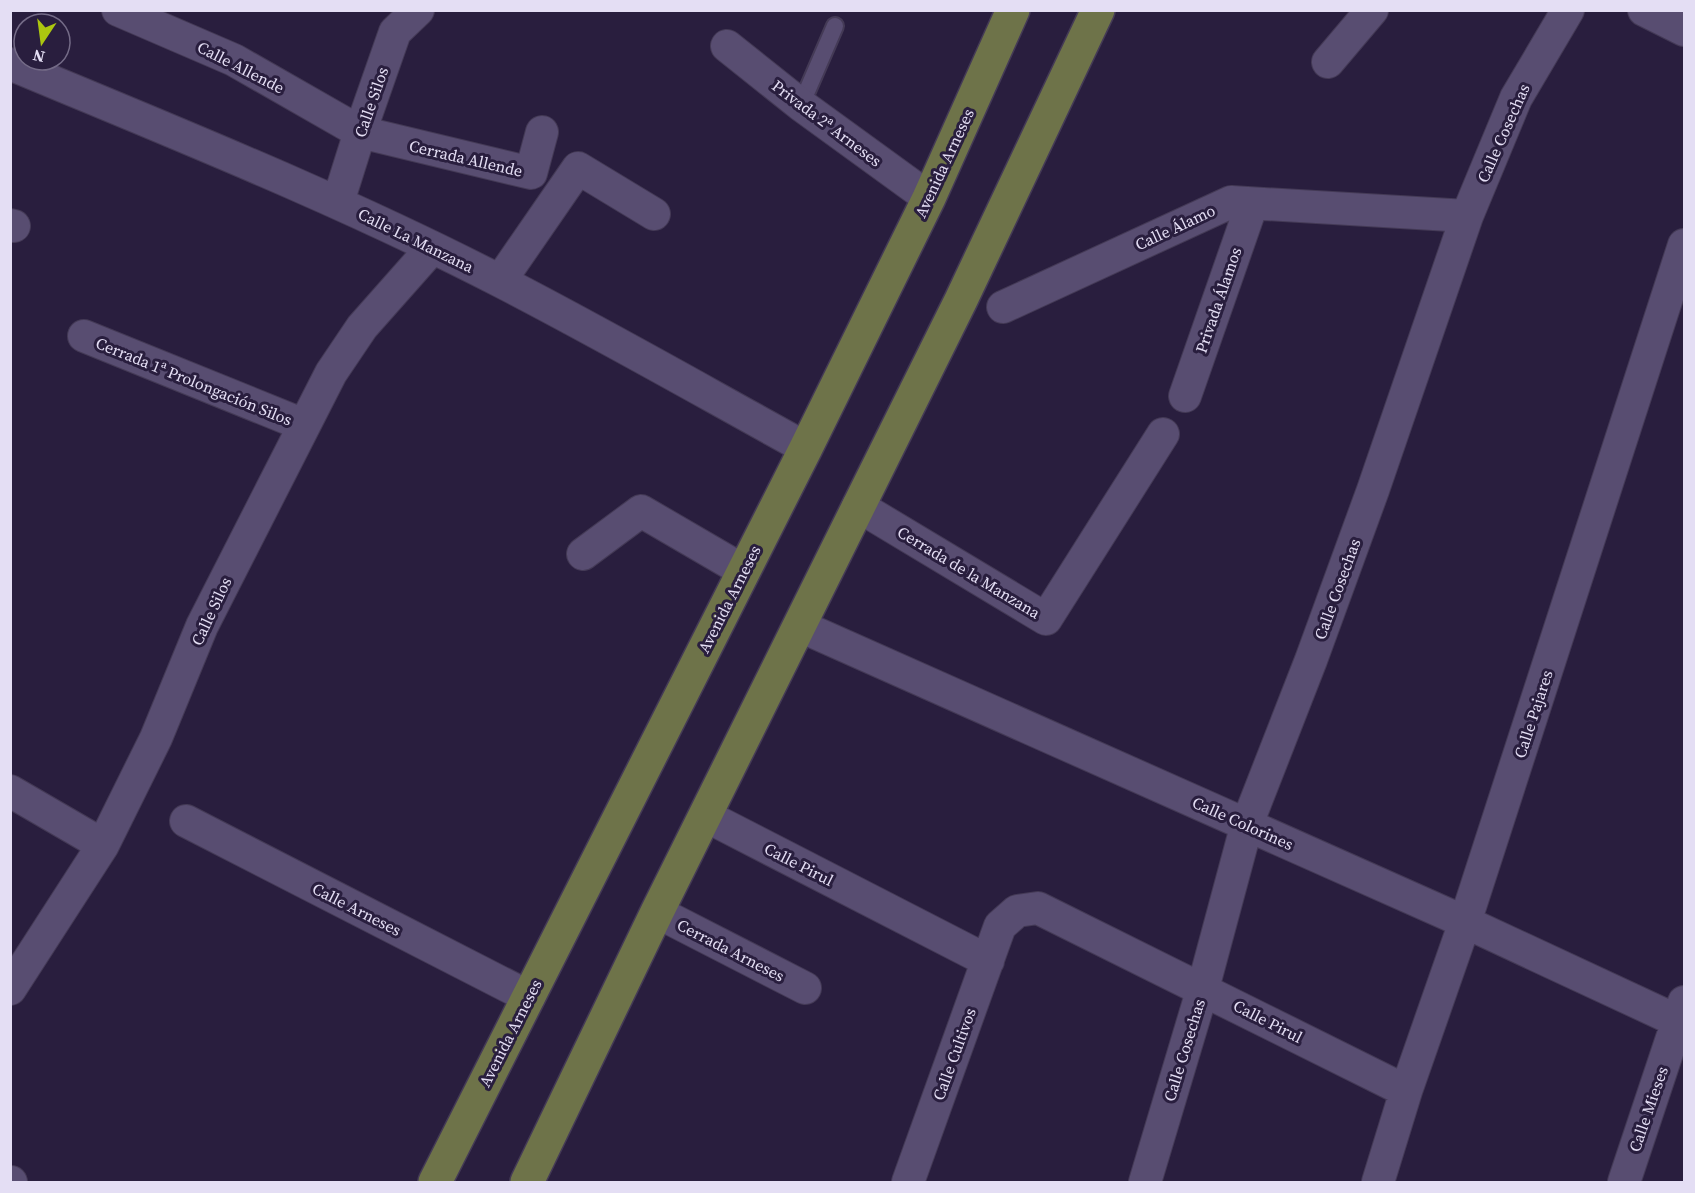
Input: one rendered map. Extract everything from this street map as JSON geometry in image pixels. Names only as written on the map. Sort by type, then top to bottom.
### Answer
[{"type":"main road","name":"Avenida Arneses","points":[[435,1182],[806,448],[929,198],[1013,10]]},
{"type":"main road","points":[[527,1182],[657,912],[961,300],[1098,10]]},
{"type":"street","name":"Calle Allende","points":[[118,10],[234,60],[360,132]]},
{"type":"street","name":"Calle Silos","points":[[338,202],[395,32],[418,10]]},
{"type":"street","points":[[1328,62],[1372,10]]},
{"type":"street","name":"Calle Cosechas","points":[[1145,1182],[1203,988],[1247,824],[1311,660],[1373,490],[1467,216],[1516,98],[1568,10]]},
{"type":"street","points":[[1644,10],[1684,30]]},
{"type":"street","name":"Privada 2ª Arneses","points":[[727,46],[801,105],[929,198]]},
{"type":"street","name":"Calle La Manzana","points":[[10,63],[338,202],[500,281],[806,448]]},
{"type":"street","name":"Cerrada Allende","points":[[360,132],[531,173],[542,132]]},
{"type":"street","points":[[500,281],[578,168],[654,214]]},
{"type":"street","name":"Calle Álamo","points":[[1003,307],[1231,202],[1467,216]]},
{"type":"street","name":"Privada Álamos","points":[[1185,396],[1252,204]]},
{"type":"street","name":"Calle Pajares","points":[[1377,1182],[1465,922],[1684,245]]},
{"type":"street","name":"Calle Silos","points":[[10,989],[103,845],[156,738],[202,626],[331,373],[362,327],[432,248]]},
{"type":"street","name":"Cerrada 1ª Prolongación Silos","points":[[84,336],[304,425]]},
{"type":"street","name":"Cerrada de la Manzana","points":[[858,506],[1046,619],[1163,434]]},
{"type":"street","points":[[583,554],[641,511],[744,571]]},
{"type":"street","name":"Calle Colorines","points":[[800,626],[1682,1016]]},
{"type":"street","points":[[10,791],[103,845]]},
{"type":"street","name":"Calle Pirul","points":[[706,816],[988,961]]},
{"type":"street","name":"Calle Arneses","points":[[186,821],[529,997]]},
{"type":"street","name":"Calle Pirul","points":[[1000,926],[1017,911],[1038,908],[1203,988],[1406,1091]]},
{"type":"street","name":"Cerrada Arneses","points":[[657,912],[805,988]]},
{"type":"street","name":"Calle Cultivos","points":[[908,1182],[1000,926]]},
{"type":"street","name":"Calle Mieses","points":[[1624,1182],[1682,1016]]},
{"type":"lane","points":[[801,105],[835,26]]}]
